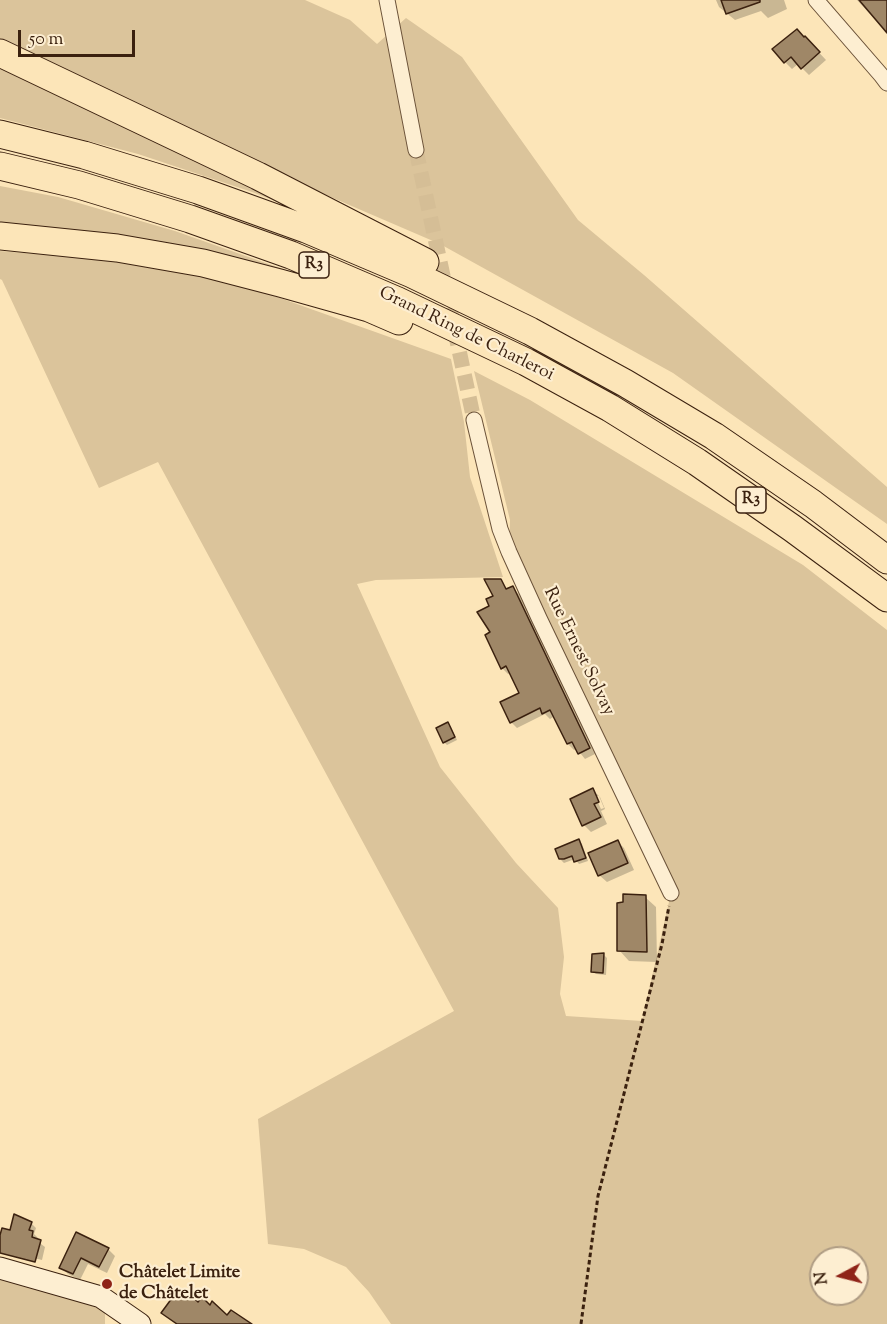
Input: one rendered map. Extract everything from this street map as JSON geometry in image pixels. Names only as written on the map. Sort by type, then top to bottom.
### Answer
[{"type":"highway","points":[[0,53],[258,176],[507,304],[530,331]]},
{"type":"highway","name":"Grand Ring de Charleroi","points":[[0,134],[84,155],[198,190],[306,229],[412,274],[530,331],[625,383],[714,436],[813,504],[887,560]]},
{"type":"highway","name":"Grand Ring de Charleroi","points":[[0,166],[79,185],[190,219],[291,255],[398,301],[526,362],[610,408],[697,462],[887,598]]},
{"type":"highway","points":[[0,236],[117,249],[203,263],[280,283],[369,309],[474,353],[555,394],[610,408]]},
{"type":"street","points":[[387,0],[416,150]]},
{"type":"street","points":[[816,0],[885,76]]},
{"type":"street","name":"Rue Ernest Solvay","points":[[474,420],[500,529],[509,552],[671,893]]},
{"type":"street","points":[[0,1268],[101,1297],[140,1324]]},
{"type":"path","points":[[581,1324],[598,1196],[662,944],[671,893]]},
{"type":"shaded area","points":[[0,0],[305,0],[350,20],[377,44],[406,18],[462,57],[578,220],[887,487],[887,524],[673,373],[440,244],[275,173],[0,40]]},
{"type":"shaded area","points":[[0,65],[304,212],[138,154],[0,118]]},
{"type":"shaded area","points":[[0,186],[58,197],[175,231],[294,273],[0,225]]},
{"type":"shaded area","points":[[0,251],[98,259],[238,283],[451,359],[464,422],[470,477],[503,577],[376,580],[357,584],[440,767],[516,863],[558,908],[564,957],[560,994],[566,1016],[642,1021],[671,893],[679,893],[593,715],[509,552],[510,520],[474,371],[530,400],[803,565],[887,630],[887,1324],[391,1324],[369,1292],[346,1267],[304,1249],[268,1244],[258,1119],[454,1011],[158,462],[99,488],[0,279]]},
{"type":"shaded area","points":[[0,1278],[105,1310],[105,1324],[0,1324]]},
{"type":"building","points":[[721,0],[760,0],[760,2],[726,14]]},
{"type":"building","points":[[859,0],[887,0],[887,33]]},
{"type":"building","points":[[797,29],[820,52],[801,69],[791,57],[784,63],[772,49]]},
{"type":"building","points":[[484,579],[501,579],[506,589],[513,586],[590,748],[578,754],[572,742],[567,744],[550,710],[542,714],[540,708],[510,723],[500,702],[519,693],[506,666],[501,669],[485,635],[490,632],[477,612],[489,606],[486,599],[493,596]]},
{"type":"building","points":[[448,722],[455,737],[443,743],[436,728]]},
{"type":"building","points":[[593,788],[599,802],[594,804],[601,817],[582,826],[570,799]]},
{"type":"building","points":[[579,839],[586,858],[574,862],[572,856],[559,859],[555,849]]},
{"type":"building","points":[[618,840],[628,863],[598,876],[588,853]]},
{"type":"building","points":[[623,894],[646,895],[647,952],[617,951],[617,903],[623,902]]},
{"type":"building","points":[[604,953],[603,973],[591,972],[592,954]]},
{"type":"building","points":[[14,1214],[32,1222],[29,1230],[33,1231],[32,1237],[41,1240],[35,1262],[0,1253],[2,1228],[10,1230]]},
{"type":"building","points":[[76,1232],[109,1248],[99,1267],[81,1258],[73,1274],[59,1268]]},
{"type":"building","points":[[186,1291],[198,1302],[202,1297],[210,1305],[212,1301],[227,1315],[231,1310],[252,1324],[177,1324],[161,1313],[175,1294],[181,1298]]},
{"type":"tunnel","points":[[416,150],[474,420]]},
{"type":"place","name":"Châtelet Limite de Châtelet","points":[[107,1284]]}]
